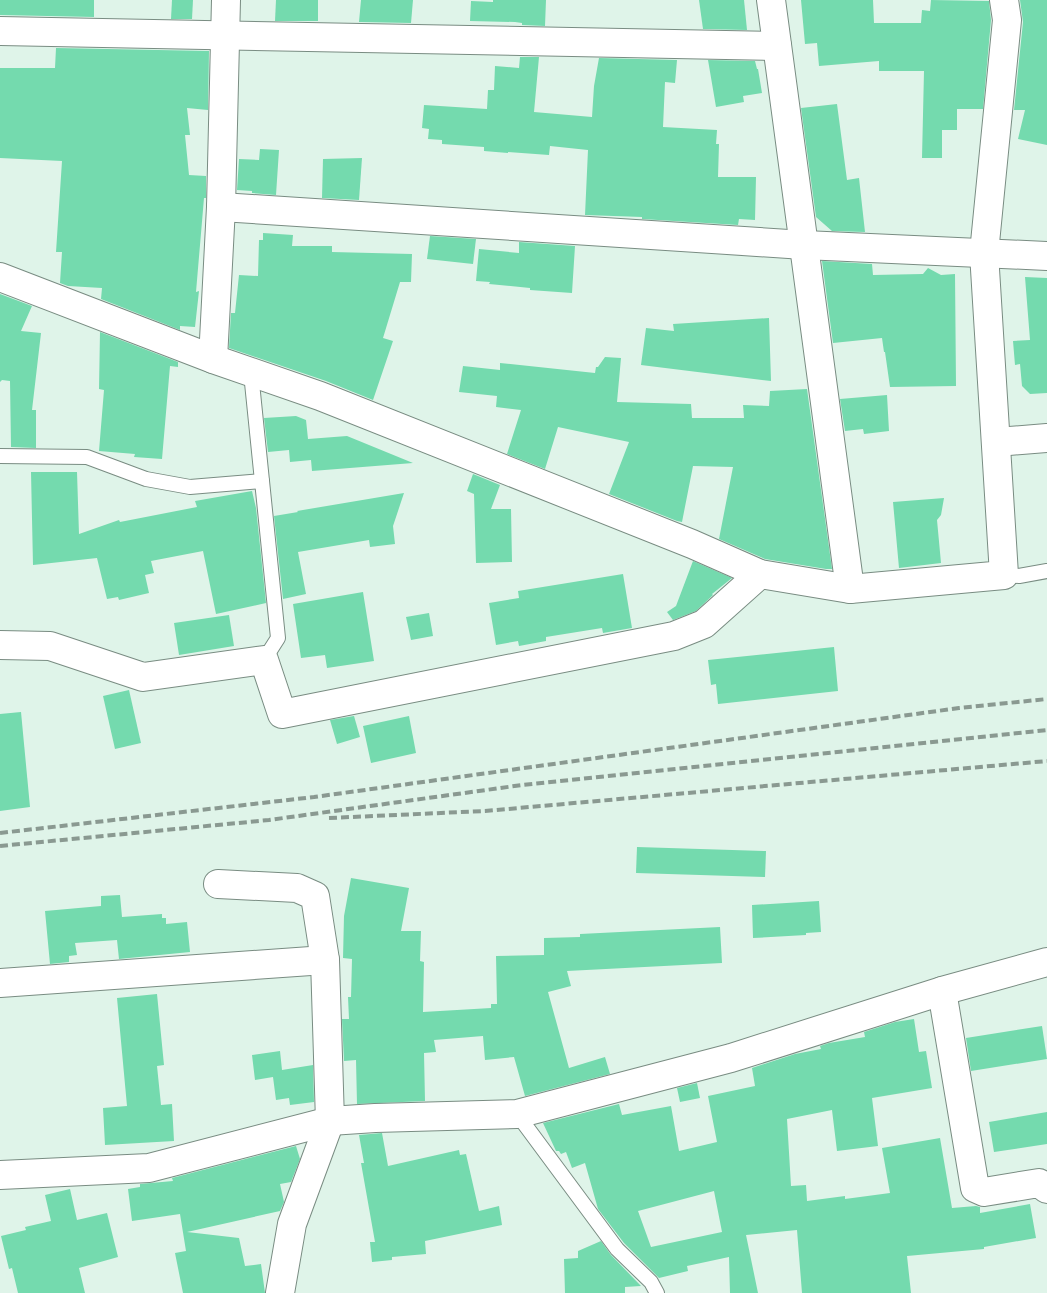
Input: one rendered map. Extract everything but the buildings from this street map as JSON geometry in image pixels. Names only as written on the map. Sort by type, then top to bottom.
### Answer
[{"type":"street","points":[[213,359],[221,207],[226,0]]},
{"type":"street","points":[[771,0],[850,589]]},
{"type":"street","points":[[0,276],[213,359],[320,396],[692,544],[760,574],[850,589],[1004,575],[984,253],[1007,20],[1004,0]]},
{"type":"street","points":[[0,31],[777,46]]},
{"type":"street","points":[[221,207],[804,245],[1047,256]]},
{"type":"street","points":[[997,442],[1047,438]]},
{"type":"street","points":[[0,645],[50,646],[142,677],[264,660],[282,714],[674,636],[704,624],[760,574]]},
{"type":"street","points":[[218,884],[297,888],[314,896],[325,960],[330,1121],[292,1224],[280,1293]]},
{"type":"street","points":[[0,983],[325,960]]},
{"type":"street","points":[[0,1175],[149,1168],[330,1121],[517,1114],[732,1058],[942,991],[1047,962]]},
{"type":"street","points":[[942,991],[975,1188],[984,1192],[1039,1183],[1047,1189]]},
{"type":"lane","points":[[251,373],[278,638],[264,660]]},
{"type":"lane","points":[[0,456],[87,457],[146,479],[190,487],[262,481]]},
{"type":"lane","points":[[1004,575],[1019,576],[1047,571]]},
{"type":"lane","points":[[517,1114],[617,1249],[651,1282],[657,1293]]},
{"type":"railway","points":[[0,833],[314,797],[959,708],[1047,699]]},
{"type":"railway","points":[[0,846],[269,820],[522,785],[1047,730]]},
{"type":"railway","points":[[329,818],[485,811],[1047,761]]}]
